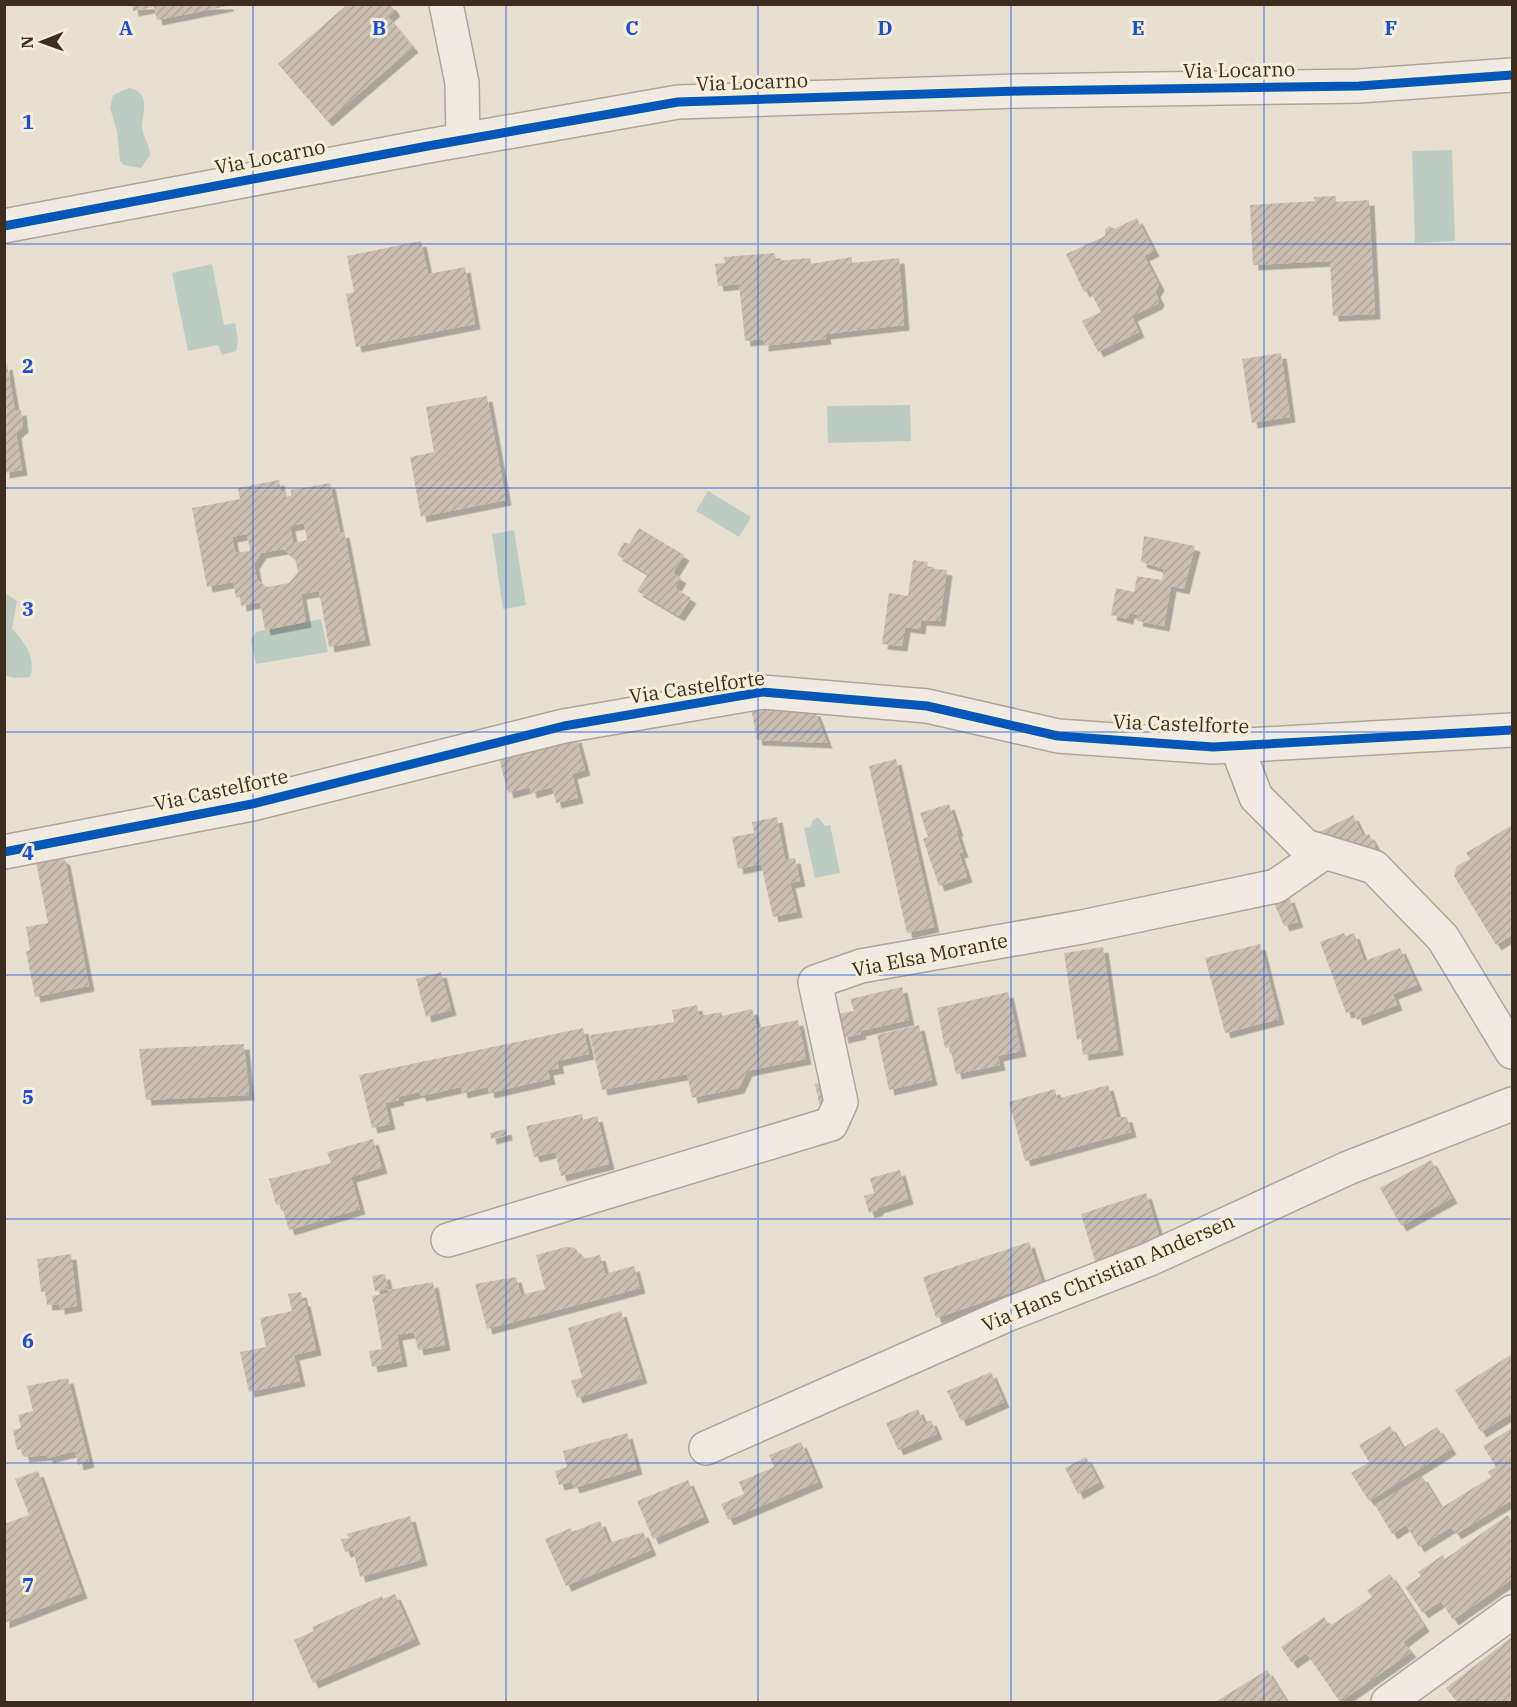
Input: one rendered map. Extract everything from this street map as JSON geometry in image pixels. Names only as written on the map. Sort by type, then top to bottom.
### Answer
[{"type":"street","points":[[446,4],[462,84],[463,140]]},
{"type":"street","name":"Via Locarno","points":[[4,226],[678,102],[1020,91],[1359,86],[1512,75]]},
{"type":"street","name":"Via Castelforte","points":[[4,852],[252,804],[564,726],[762,692],[927,706],[1058,736],[1237,747],[1512,730]]},
{"type":"street","points":[[1237,747],[1256,797],[1305,846],[1374,867],[1443,938],[1512,1052]]},
{"type":"street","name":"Via Elsa Morante","points":[[448,1240],[831,1124],[841,1102],[815,982],[861,966],[1082,927],[1276,886],[1325,852]]},
{"type":"street","name":"Via Hans Christian Andersen","points":[[706,1448],[1009,1314],[1150,1259],[1348,1168],[1512,1104]]},
{"type":"street","points":[[1388,1702],[1512,1612]]},
{"type":"shaded area","points":[[129,88],[141,94],[144,104],[142,128],[150,155],[141,168],[124,165],[120,161],[117,131],[110,108],[113,95]]},
{"type":"shaded area","points":[[1452,150],[1455,241],[1415,243],[1412,151]]},
{"type":"shaded area","points":[[212,264],[224,325],[235,323],[238,340],[236,351],[222,355],[218,345],[188,351],[172,273]]},
{"type":"shaded area","points":[[910,405],[911,441],[828,443],[827,406]]},
{"type":"shaded area","points":[[708,491],[751,517],[739,537],[696,511]]},
{"type":"shaded area","points":[[514,530],[526,605],[503,609],[492,534]]},
{"type":"shaded area","points":[[5,593],[17,601],[12,629],[21,639],[31,657],[30,677],[14,678],[5,675]]},
{"type":"shaded area","points":[[321,619],[328,652],[256,664],[251,640],[256,632]]},
{"type":"shaded area","points":[[818,817],[825,826],[830,825],[840,873],[815,878],[804,828],[811,827],[812,821]]},
{"type":"building","points":[[132,4],[228,4],[228,6],[157,20],[154,7],[133,11]]},
{"type":"building","points":[[348,4],[390,4],[395,11],[388,17],[413,47],[327,121],[278,64]]},
{"type":"building","points":[[1336,196],[1336,202],[1369,200],[1375,314],[1333,316],[1330,261],[1253,265],[1250,205],[1315,201],[1314,197]]},
{"type":"building","points":[[1137,218],[1154,251],[1144,256],[1159,285],[1155,292],[1159,300],[1157,304],[1132,316],[1139,332],[1098,352],[1082,321],[1101,312],[1089,289],[1084,292],[1066,254],[1105,236],[1105,229],[1110,226],[1114,229]]},
{"type":"building","points":[[421,241],[428,274],[465,267],[475,324],[356,347],[346,294],[354,292],[347,256]]},
{"type":"building","points":[[775,253],[776,261],[810,258],[811,264],[852,257],[852,263],[899,258],[904,325],[825,334],[826,339],[763,346],[763,339],[745,341],[739,284],[718,286],[715,264],[725,263],[724,257]]},
{"type":"building","points":[[1281,353],[1290,417],[1252,423],[1242,359]]},
{"type":"building","points":[[7,364],[15,411],[21,410],[23,427],[16,433],[22,470],[4,473],[4,365]]},
{"type":"building","points":[[487,396],[506,500],[421,517],[410,457],[434,452],[426,407]]},
{"type":"building","points":[[279,480],[281,492],[284,491],[286,497],[291,496],[291,490],[330,483],[340,533],[344,532],[365,640],[329,647],[319,591],[301,594],[306,622],[265,630],[260,602],[241,606],[240,597],[236,598],[233,582],[207,587],[192,508],[240,499],[238,488]],"holes":[[[304,523],[307,540],[293,543],[290,526]],[[247,534],[250,551],[235,553],[232,537]],[[283,549],[295,558],[298,572],[289,583],[267,587],[257,580],[254,564],[261,553]]]},
{"type":"building","points":[[639,528],[684,555],[673,573],[681,578],[675,588],[691,598],[679,616],[637,591],[648,574],[617,555],[624,542],[629,544]]},
{"type":"building","points":[[1144,536],[1195,546],[1184,589],[1171,586],[1164,626],[1137,621],[1138,615],[1129,613],[1128,619],[1111,615],[1116,588],[1134,592],[1137,576],[1162,580],[1164,569],[1141,562]]},
{"type":"building","points":[[913,560],[928,562],[927,568],[947,570],[940,621],[921,620],[920,629],[905,627],[902,646],[882,644],[889,593],[908,596]]},
{"type":"building","points":[[751,708],[815,711],[827,743],[757,740]]},
{"type":"building","points":[[576,737],[585,770],[572,774],[578,798],[556,803],[552,787],[531,793],[530,787],[508,793],[500,762],[503,756]]},
{"type":"building","points":[[896,759],[934,927],[907,933],[869,766]]},
{"type":"building","points":[[949,804],[958,831],[956,831],[963,852],[959,853],[967,877],[939,886],[923,839],[928,837],[920,813]]},
{"type":"building","points":[[1353,815],[1363,836],[1369,834],[1376,847],[1359,855],[1307,838]]},
{"type":"building","points":[[777,817],[785,860],[795,858],[800,881],[790,883],[797,912],[773,917],[761,864],[738,869],[732,837],[754,833],[752,822]]},
{"type":"building","points":[[1512,825],[1512,935],[1496,945],[1454,876],[1457,866],[1470,859],[1466,853]]},
{"type":"building","points":[[53,853],[65,860],[89,986],[35,997],[26,951],[30,950],[26,927],[48,923],[35,857]]},
{"type":"building","points":[[1289,897],[1298,922],[1284,926],[1273,901]]},
{"type":"building","points":[[1344,933],[1346,936],[1354,933],[1364,961],[1400,948],[1417,985],[1393,994],[1397,1005],[1357,1020],[1354,1011],[1346,1013],[1320,942]]},
{"type":"building","points":[[1260,944],[1279,1019],[1225,1033],[1205,958]]},
{"type":"building","points":[[1103,947],[1118,1050],[1083,1055],[1081,1039],[1077,1040],[1064,953]]},
{"type":"building","points":[[441,972],[451,1010],[426,1017],[416,979]]},
{"type":"building","points":[[902,987],[909,1020],[860,1031],[861,1034],[843,1038],[838,1014],[854,1011],[850,999]]},
{"type":"building","points":[[1008,992],[1021,1051],[998,1056],[1000,1065],[956,1074],[950,1047],[945,1048],[937,1008]]},
{"type":"building","points":[[697,1005],[699,1016],[722,1012],[722,1016],[752,1009],[757,1028],[798,1020],[806,1059],[747,1071],[739,1088],[692,1098],[687,1074],[602,1090],[590,1035],[674,1022],[672,1010]]},
{"type":"building","points":[[919,1025],[932,1080],[889,1090],[877,1035]]},
{"type":"building","points":[[583,1028],[589,1054],[557,1061],[559,1068],[548,1070],[550,1079],[489,1093],[488,1087],[462,1093],[461,1087],[421,1096],[419,1092],[398,1097],[399,1100],[385,1103],[390,1124],[372,1128],[359,1075]]},
{"type":"building","points":[[244,1044],[249,1095],[146,1100],[139,1049]]},
{"type":"building","points":[[824,1082],[831,1119],[823,1120],[815,1084]]},
{"type":"building","points":[[1108,1085],[1117,1117],[1127,1117],[1131,1132],[1025,1161],[1009,1102],[1055,1089],[1057,1099]]},
{"type":"building","points":[[582,1114],[583,1120],[597,1116],[609,1164],[561,1176],[555,1152],[534,1157],[526,1126]]},
{"type":"building","points":[[506,1129],[507,1135],[491,1139],[490,1133]]},
{"type":"building","points":[[373,1139],[382,1168],[351,1177],[360,1209],[289,1230],[281,1203],[276,1205],[269,1179],[331,1163],[327,1152]]},
{"type":"building","points":[[1431,1160],[1452,1198],[1401,1226],[1380,1188]]},
{"type":"building","points":[[900,1170],[908,1199],[869,1213],[864,1196],[874,1193],[870,1178]]},
{"type":"building","points":[[1146,1193],[1162,1244],[1096,1264],[1081,1214]]},
{"type":"building","points":[[1029,1242],[1042,1282],[936,1318],[923,1277]]},
{"type":"building","points":[[566,1247],[575,1248],[583,1259],[600,1255],[605,1274],[634,1266],[640,1288],[487,1329],[475,1284],[516,1277],[521,1295],[545,1289],[536,1255]]},
{"type":"building","points":[[71,1254],[77,1306],[59,1309],[59,1304],[47,1305],[45,1292],[41,1292],[37,1259]]},
{"type":"building","points":[[385,1274],[388,1289],[375,1291],[372,1276]]},
{"type":"building","points":[[433,1282],[445,1345],[418,1350],[414,1332],[397,1335],[402,1361],[372,1367],[369,1351],[382,1349],[372,1296],[389,1293],[388,1290]]},
{"type":"building","points":[[301,1292],[316,1350],[294,1355],[300,1381],[249,1392],[240,1352],[266,1347],[260,1318],[292,1311],[288,1294]]},
{"type":"building","points":[[621,1311],[642,1378],[577,1398],[571,1381],[582,1377],[568,1328]]},
{"type":"building","points":[[1512,1354],[1512,1413],[1481,1432],[1455,1390]]},
{"type":"building","points":[[991,1372],[1004,1402],[961,1421],[947,1391]]},
{"type":"building","points":[[68,1378],[89,1462],[78,1465],[75,1451],[48,1458],[47,1455],[24,1457],[22,1449],[17,1450],[13,1430],[21,1428],[18,1415],[33,1411],[27,1386]]},
{"type":"building","points":[[918,1409],[924,1423],[931,1420],[937,1434],[898,1450],[886,1423]]},
{"type":"building","points":[[1390,1426],[1403,1448],[1437,1427],[1451,1449],[1369,1501],[1351,1473],[1369,1462],[1359,1445]]},
{"type":"building","points":[[1512,1428],[1512,1500],[1456,1534],[1451,1527],[1419,1547],[1406,1525],[1392,1534],[1375,1505],[1422,1476],[1441,1508],[1491,1477],[1488,1472],[1496,1467],[1483,1446]]},
{"type":"building","points":[[627,1433],[637,1469],[574,1488],[572,1482],[559,1485],[555,1471],[567,1467],[563,1451]]},
{"type":"building","points":[[801,1442],[818,1482],[728,1520],[721,1504],[744,1494],[739,1482],[774,1467],[769,1455]]},
{"type":"building","points":[[1086,1457],[1099,1482],[1078,1494],[1065,1468]]},
{"type":"building","points":[[38,1471],[82,1593],[4,1623],[4,1524],[29,1515],[15,1479]]},
{"type":"building","points":[[688,1480],[704,1517],[653,1539],[637,1501]]},
{"type":"building","points":[[1508,1515],[1512,1522],[1512,1579],[1453,1620],[1441,1601],[1423,1613],[1405,1587],[1421,1576],[1418,1572],[1443,1555],[1445,1559]]},
{"type":"building","points":[[410,1516],[422,1560],[360,1577],[353,1550],[345,1552],[341,1539],[349,1538],[347,1534]]},
{"type":"building","points":[[600,1521],[609,1543],[643,1532],[651,1550],[566,1586],[545,1539],[571,1528],[572,1532]]},
{"type":"building","points":[[1390,1574],[1424,1626],[1403,1642],[1411,1652],[1340,1702],[1306,1653],[1292,1663],[1281,1647],[1324,1617],[1330,1626],[1372,1597],[1367,1590]]},
{"type":"building","points":[[395,1594],[415,1639],[313,1683],[294,1640],[314,1631],[312,1627],[382,1596],[383,1599]]},
{"type":"building","points":[[1512,1637],[1512,1702],[1457,1702],[1446,1688]]},
{"type":"building","points":[[1267,1670],[1287,1702],[1215,1702]]},
{"type":"cycle path","points":[[4,226],[428,146],[678,102],[1021,91],[1359,86],[1512,75]]},
{"type":"cycle path","points":[[4,852],[252,804],[564,726],[762,692],[927,706],[1058,736],[1213,747],[1512,730]]}]
